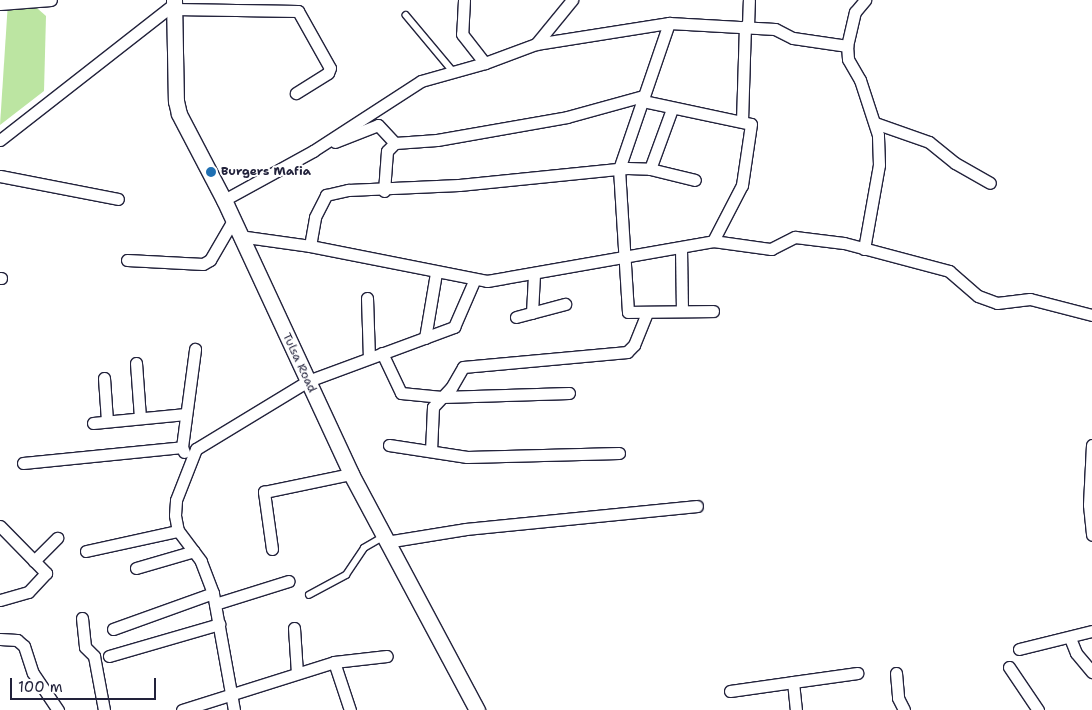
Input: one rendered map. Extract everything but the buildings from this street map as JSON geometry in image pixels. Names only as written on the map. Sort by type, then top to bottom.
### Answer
[{"type":"main road","name":"Tulsa Road","points":[[174,4],[177,107],[224,200],[238,236],[351,474],[385,540],[459,670],[477,710]]},
{"type":"street","points":[[0,4],[51,0]]},
{"type":"street","points":[[464,0],[462,34],[485,62]]},
{"type":"street","points":[[536,44],[572,0]]},
{"type":"street","points":[[742,121],[749,0]]},
{"type":"street","points":[[864,249],[880,165],[875,123],[860,80],[852,69],[847,46],[855,12],[865,0]]},
{"type":"street","points":[[0,140],[174,4],[298,11],[330,68],[328,73],[296,94]]},
{"type":"street","points":[[669,23],[620,169],[628,312],[713,311]]},
{"type":"street","points":[[224,200],[313,151],[421,80],[485,62],[536,44],[669,23],[775,28],[793,38],[847,46]]},
{"type":"street","points":[[384,191],[387,151],[395,142],[437,140],[567,117],[643,99],[672,109],[751,124],[742,186],[713,241]]},
{"type":"street","points":[[650,169],[672,109]]},
{"type":"street","points":[[875,123],[929,142],[955,164],[990,183]]},
{"type":"street","points":[[313,151],[378,126],[395,142]]},
{"type":"street","points":[[310,246],[315,216],[326,195],[348,190],[384,191],[620,169],[650,169],[695,180]]},
{"type":"street","points":[[0,176],[118,199]]},
{"type":"street","points":[[127,260],[203,264],[210,260],[232,222]]},
{"type":"street","points":[[238,236],[310,246],[474,281],[534,274],[624,255],[681,248],[713,241],[771,249],[795,237],[844,243],[949,271],[978,296],[997,303],[1030,299],[1092,315]]},
{"type":"street","points":[[681,248],[682,311]]},
{"type":"street","points":[[425,338],[436,273]]},
{"type":"street","points":[[532,313],[534,274]]},
{"type":"street","points":[[234,710],[233,695],[214,599],[201,561],[178,531],[176,500],[196,449],[308,381],[454,327],[474,281]]},
{"type":"street","points":[[367,298],[369,358]]},
{"type":"street","points":[[516,317],[565,304]]},
{"type":"street","points":[[430,451],[433,407],[466,365],[627,352],[634,345],[647,312]]},
{"type":"street","points":[[189,463],[182,447],[195,349]]},
{"type":"street","points":[[382,353],[401,393],[442,397],[569,393]]},
{"type":"street","points":[[136,363],[140,418]]},
{"type":"street","points":[[104,378],[107,422]]},
{"type":"street","points":[[92,423],[186,414]]},
{"type":"street","points":[[389,445],[467,457],[619,453]]},
{"type":"street","points":[[1092,445],[1089,505],[1092,536]]},
{"type":"street","points":[[22,463],[182,447]]},
{"type":"street","points":[[272,549],[264,492],[351,474]]},
{"type":"street","points":[[385,540],[466,529],[697,506]]},
{"type":"street","points":[[0,526],[46,573],[28,592],[0,600]]},
{"type":"street","points":[[86,551],[178,531]]},
{"type":"street","points":[[34,561],[57,538]]},
{"type":"street","points":[[136,568],[194,551]]},
{"type":"street","points":[[113,629],[214,599],[289,581]]},
{"type":"street","points":[[82,618],[85,647],[94,656],[104,710]]},
{"type":"street","points":[[109,656],[219,624]]},
{"type":"street","points":[[294,628],[297,673]]},
{"type":"street","points":[[1019,649],[1070,638],[1092,631]]},
{"type":"street","points":[[1070,638],[1076,653],[1092,672]]},
{"type":"street","points":[[0,639],[17,640],[24,646],[33,673],[58,710]]},
{"type":"street","points":[[182,710],[334,662],[387,656]]},
{"type":"street","points":[[334,662],[350,710]]},
{"type":"street","points":[[1009,667],[1038,710]]},
{"type":"street","points":[[730,691],[857,673]]},
{"type":"street","points":[[896,673],[898,698],[904,710]]},
{"type":"street","points":[[793,682],[796,710]]},
{"type":"lane","points":[[406,15],[452,70]]},
{"type":"lane","points":[[309,595],[346,575],[364,548],[385,540]]},
{"type":"green space","points":[[29,1],[46,16],[44,91],[0,125],[8,2]]},
{"type":"place","name":"Burgers Mafia","points":[[211,172]]}]
